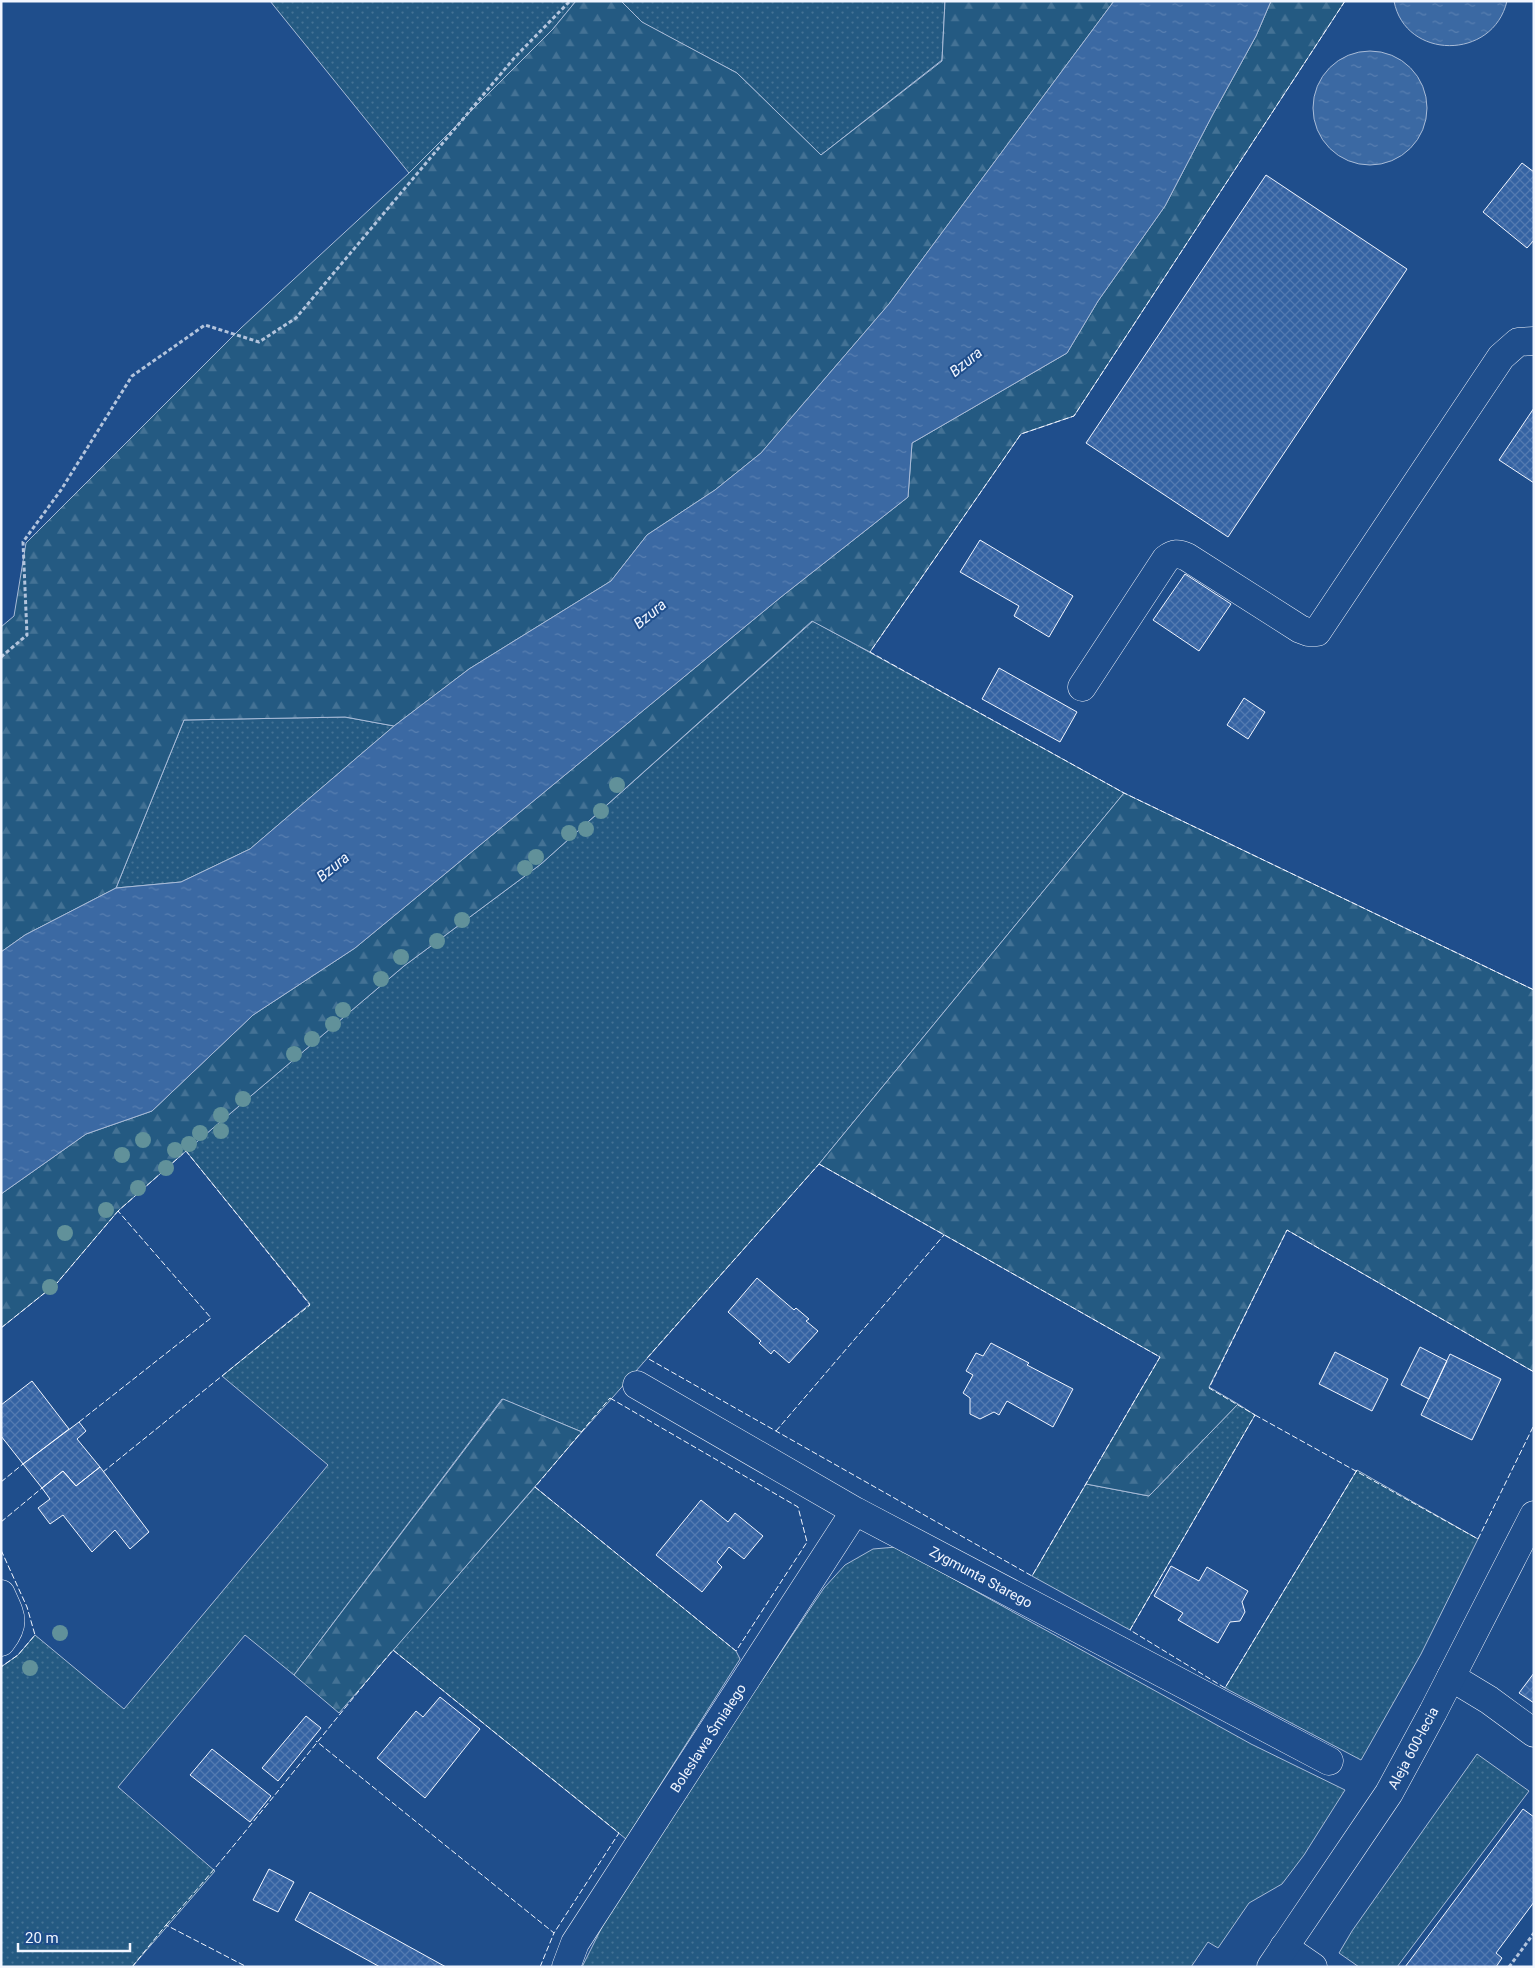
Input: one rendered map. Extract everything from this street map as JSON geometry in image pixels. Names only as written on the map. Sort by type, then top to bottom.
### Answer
[{"type":"street","points":[[1082,687],[1166,559],[1173,553],[1187,557],[1300,629],[1308,632],[1318,632],[1501,357],[1518,342],[1534,341]]},
{"type":"street","name":"Zygmunta Starego","points":[[637,1385],[855,1511],[1329,1761]]},
{"type":"street","name":"Bolesława Śmiałego","points":[[566,1967],[575,1944],[855,1511]]},
{"type":"street","name":"Aleja 600-lecia","points":[[1277,1957],[1389,1792],[1534,1516]]},
{"type":"street","points":[[1,1594],[12,1618],[8,1632],[1,1642]]},
{"type":"street","points":[[1451,1677],[1489,1700],[1534,1733]]},
{"type":"street","points":[[1277,1957],[1313,1967]]},
{"type":"path","points":[[1,657],[27,635],[23,542],[61,490],[132,376],[205,324],[259,342],[296,318],[515,57],[570,1]]},
{"type":"path","points":[[1509,1967],[1534,1933]]},
{"type":"green space","points":[[270,1],[576,1],[553,29],[409,173]]},
{"type":"green space","points":[[576,1],[621,1],[642,22],[737,73],[821,155],[942,61],[945,1],[1114,1],[889,304],[761,453],[715,490],[647,535],[611,581],[469,669],[394,726],[345,717],[184,720],[116,888],[25,935],[1,952],[1,627],[14,616],[26,543],[241,328],[409,173],[553,29]]},
{"type":"green space","points":[[621,1],[945,1],[942,60],[821,155],[737,73],[641,22]]},
{"type":"green space","points":[[1271,1],[1345,1],[1074,416],[1021,434],[870,652],[812,621],[541,864],[404,966],[186,1151],[118,1211],[57,1283],[1,1328],[1,1194],[86,1134],[152,1111],[253,1015],[355,948],[781,597],[908,497],[912,443],[1067,353],[1098,301],[1165,206],[1256,36]]},
{"type":"green space","points":[[813,621],[1124,793],[819,1164],[582,1432],[502,1399],[294,1675],[245,1635],[118,1787],[215,1871],[132,1967],[1,1967],[1,1667],[18,1655],[35,1635],[124,1709],[328,1465],[222,1376],[310,1304],[186,1151],[404,966],[541,864]]},
{"type":"green space","points":[[345,717],[394,726],[250,849],[181,882],[116,888],[184,720]]},
{"type":"green space","points":[[1124,793],[1534,990],[1534,1372],[1287,1230],[1209,1387],[1238,1404],[1149,1496],[1086,1484],[1160,1357],[819,1164]]},
{"type":"green space","points":[[503,1399],[582,1432],[339,1713],[294,1675]]},
{"type":"green space","points":[[1238,1404],[1255,1415],[1130,1630],[1032,1576],[1086,1484],[1149,1496]]},
{"type":"green space","points":[[1357,1470],[1478,1539],[1421,1654],[1361,1760],[1225,1688]]},
{"type":"green space","points":[[535,1487],[736,1651],[740,1659],[626,1839],[393,1650]]},
{"type":"green space","points":[[896,1547],[1251,1744],[1345,1790],[1304,1855],[1282,1884],[1249,1903],[1218,1948],[1208,1942],[1191,1967],[582,1967],[620,1891],[824,1588],[845,1565],[873,1549]]},
{"type":"green space","points":[[1477,1754],[1529,1791],[1397,1967],[1359,1967],[1339,1953],[1352,1931]]},
{"type":"water","name":"Bzura","points":[[1114,1],[1271,1],[1256,36],[1165,206],[1098,301],[1067,353],[912,443],[908,497],[781,597],[355,948],[253,1015],[152,1111],[86,1134],[1,1194],[1,952],[25,935],[116,888],[181,882],[250,849],[394,726],[469,669],[611,581],[647,535],[715,490],[761,453],[889,304]]},
{"type":"water","points":[[1394,1],[1507,1],[1499,21],[1485,35],[1468,43],[1449,46],[1431,43],[1414,34],[1401,20]]},
{"type":"water","points":[[1370,51],[1392,55],[1402,60],[1418,76],[1423,86],[1427,108],[1423,130],[1418,140],[1402,156],[1392,161],[1370,165],[1348,161],[1338,156],[1322,140],[1317,130],[1313,108],[1317,86],[1322,76],[1338,60],[1348,55]]},
{"type":"building","points":[[1522,163],[1534,172],[1534,240],[1527,248],[1483,212]]},
{"type":"building","points":[[1266,175],[1407,269],[1228,537],[1086,443]]},
{"type":"building","points":[[1534,408],[1534,483],[1499,460]]},
{"type":"building","points":[[980,540],[1073,596],[1049,637],[1014,616],[1019,606],[960,572]]},
{"type":"building","points":[[1185,574],[1231,604],[1199,651],[1153,620]]},
{"type":"building","points":[[999,668],[1077,712],[1060,742],[982,699]]},
{"type":"building","points":[[1244,698],[1265,712],[1248,739],[1227,725]]},
{"type":"building","points":[[757,1278],[794,1310],[796,1308],[809,1319],[806,1321],[818,1331],[789,1363],[774,1350],[771,1354],[759,1343],[761,1341],[728,1312]]},
{"type":"building","points":[[991,1343],[1029,1363],[1027,1365],[1073,1389],[1053,1427],[1007,1401],[999,1415],[994,1412],[980,1419],[970,1414],[970,1398],[963,1393],[973,1375],[966,1371],[976,1353],[983,1356]]},
{"type":"building","points":[[1420,1347],[1447,1361],[1429,1399],[1401,1385]]},
{"type":"building","points":[[1335,1352],[1388,1379],[1372,1411],[1319,1384]]},
{"type":"building","points":[[1450,1354],[1501,1379],[1472,1440],[1421,1415]]},
{"type":"building","points":[[32,1381],[69,1429],[23,1464],[1,1436],[1,1405]]},
{"type":"building","points":[[79,1422],[86,1431],[77,1439],[100,1467],[76,1486],[63,1471],[42,1488],[23,1464]]},
{"type":"building","points":[[100,1467],[149,1532],[130,1549],[115,1530],[92,1552],[63,1515],[50,1524],[38,1508],[50,1499],[42,1488],[63,1471],[76,1486]]},
{"type":"building","points":[[701,1500],[728,1522],[735,1513],[763,1536],[744,1559],[729,1547],[717,1562],[722,1567],[702,1592],[656,1555]]},
{"type":"building","points":[[1171,1566],[1199,1581],[1207,1567],[1248,1591],[1242,1602],[1245,1612],[1240,1621],[1230,1622],[1218,1643],[1178,1620],[1183,1613],[1154,1596]]},
{"type":"building","points":[[1534,1673],[1534,1703],[1519,1693]]},
{"type":"building","points":[[440,1697],[480,1729],[425,1798],[377,1758],[416,1711],[423,1717]]},
{"type":"building","points":[[306,1716],[321,1728],[278,1781],[262,1768]]},
{"type":"building","points":[[212,1749],[271,1796],[250,1822],[190,1775]]},
{"type":"building","points":[[1523,1809],[1534,1817],[1534,1902],[1496,1953],[1502,1958],[1496,1967],[1405,1967]]},
{"type":"building","points":[[269,1869],[294,1882],[278,1912],[253,1900]]},
{"type":"building","points":[[310,1892],[446,1967],[380,1967],[295,1920]]},
{"type":"fence","points":[[1345,1],[1074,416],[1021,434],[870,652],[1124,793],[1534,990]]},
{"type":"fence","points":[[79,1422],[211,1318],[118,1211],[186,1151],[310,1305],[103,1472]]},
{"type":"fence","points":[[819,1164],[1160,1357],[1032,1576],[647,1358],[819,1164]]},
{"type":"fence","points":[[1,1328],[57,1283],[118,1211]]},
{"type":"fence","points":[[1357,1470],[1225,1688],[1130,1630],[1255,1415],[1209,1388],[1287,1230],[1534,1372]]},
{"type":"fence","points":[[776,1431],[944,1235]]},
{"type":"fence","points":[[610,1398],[798,1507],[807,1542],[736,1651],[535,1487],[610,1398]]},
{"type":"fence","points":[[1255,1415],[1478,1539],[1534,1425]]},
{"type":"fence","points":[[1,1482],[23,1464]]},
{"type":"fence","points":[[1,1522],[42,1488]]},
{"type":"fence","points":[[1,1550],[27,1607],[35,1635],[18,1655],[1,1667]]},
{"type":"fence","points":[[166,1925],[224,1857],[252,1823],[280,1788],[308,1754],[336,1719],[393,1650],[619,1833],[554,1933],[316,1741]]},
{"type":"fence","points":[[132,1967],[166,1925],[247,1967]]},
{"type":"fence","points":[[540,1967],[554,1933]]}]
